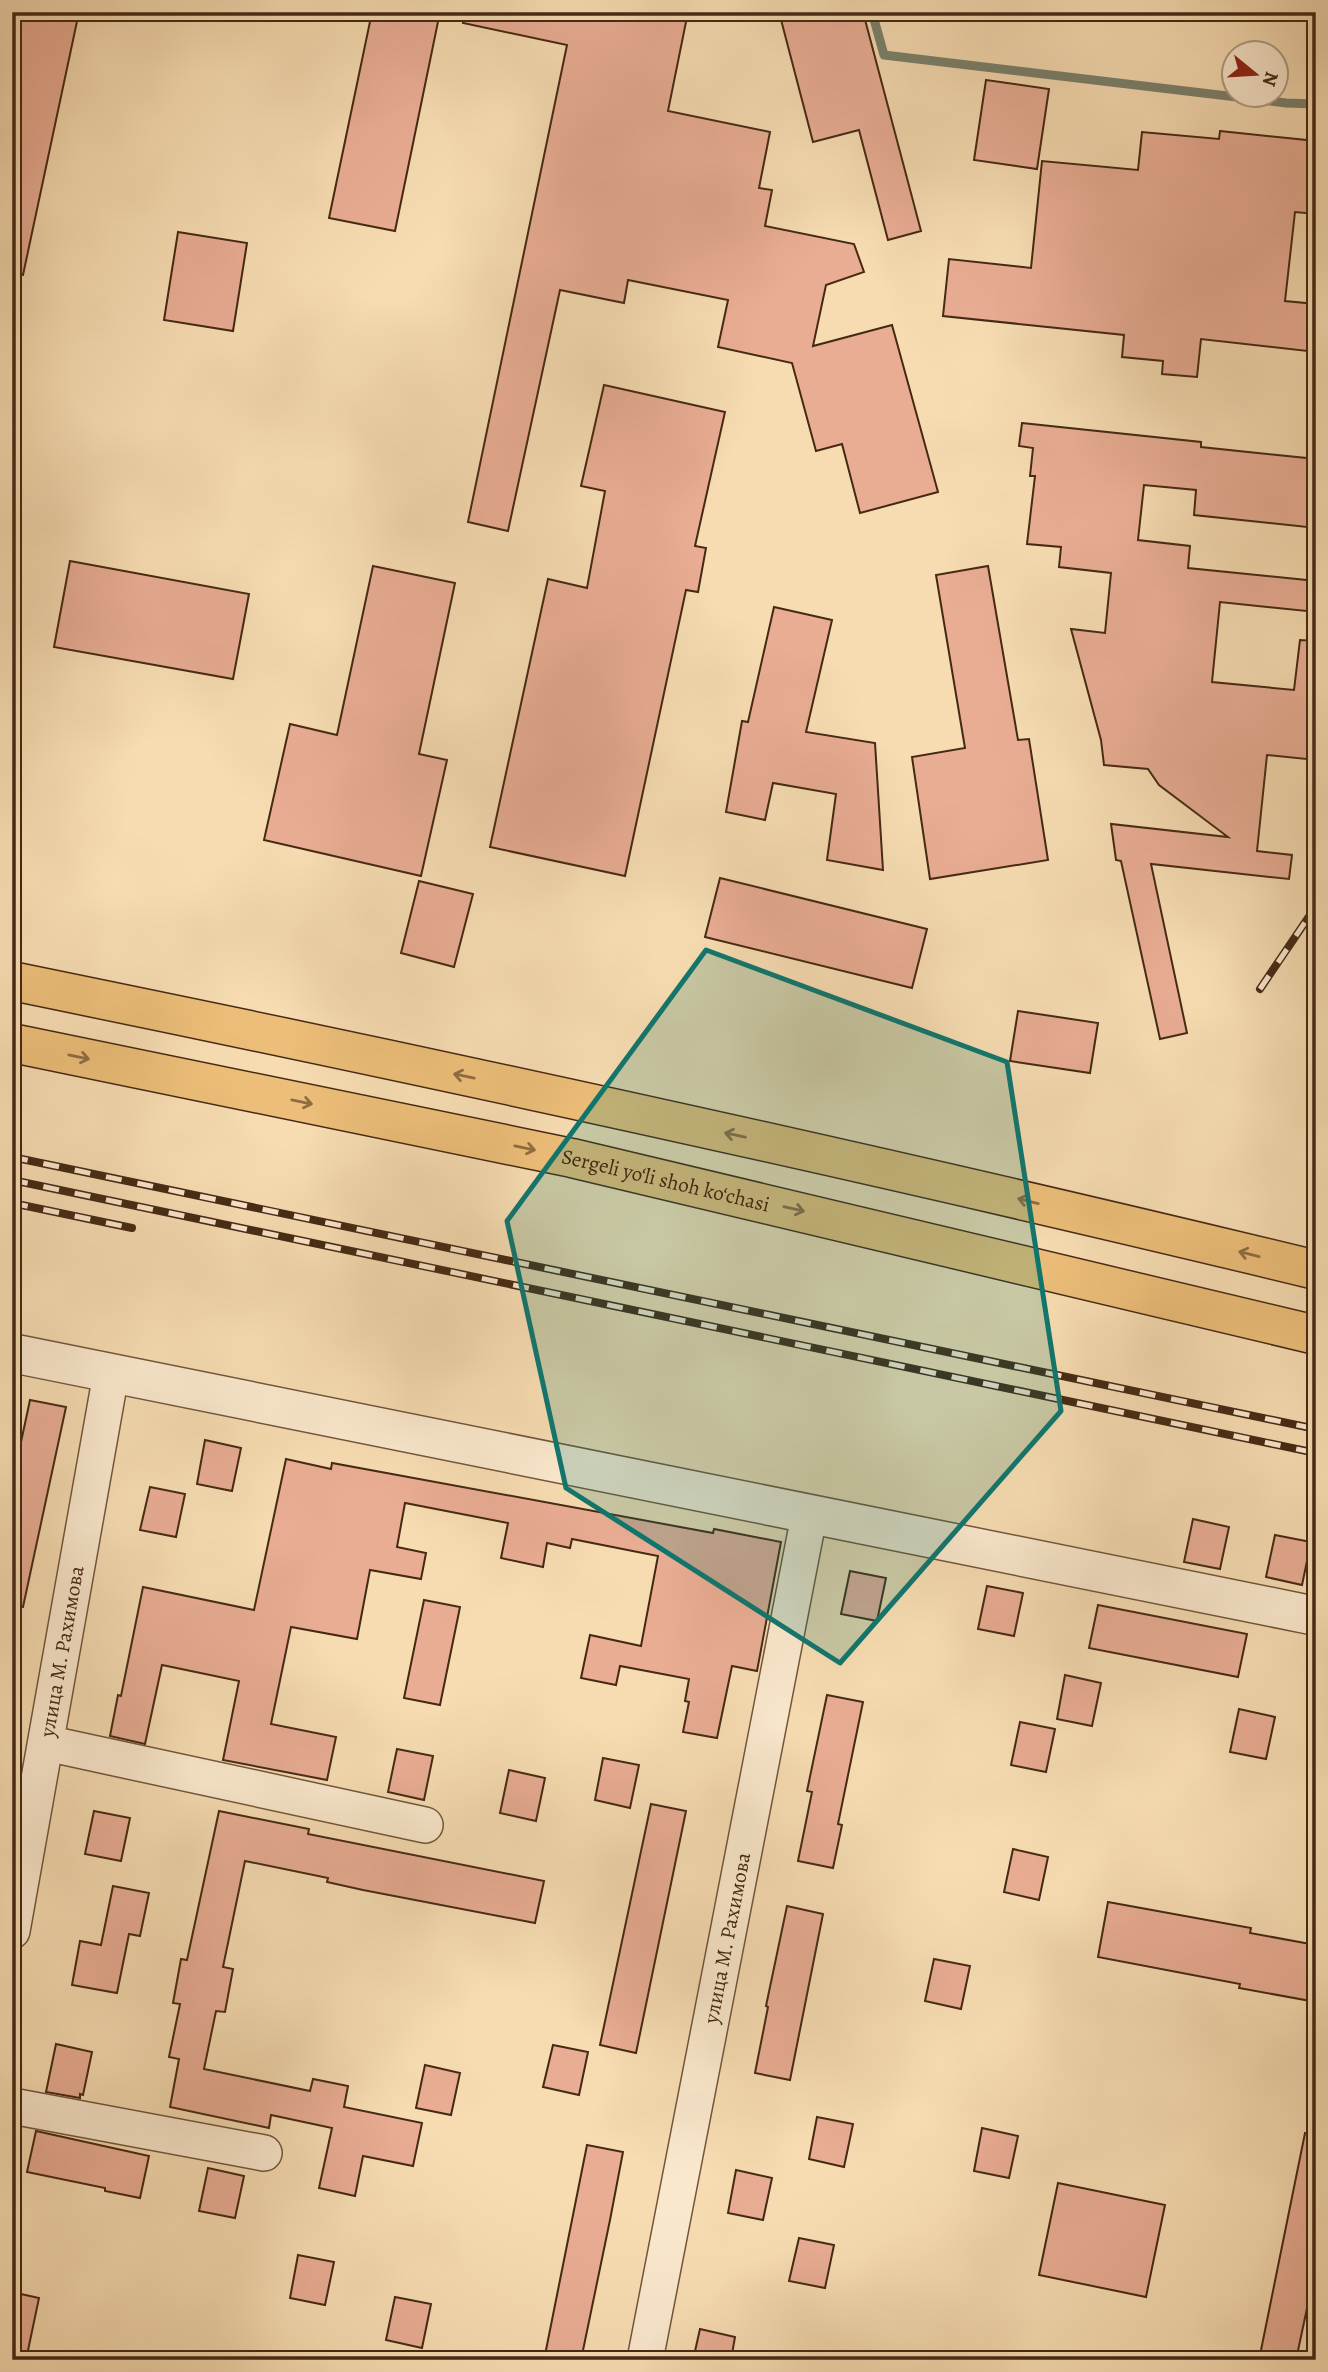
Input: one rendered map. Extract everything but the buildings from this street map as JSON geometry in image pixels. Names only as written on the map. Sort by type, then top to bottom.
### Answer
[{"type":"main road","points":[[12,981],[292,1038],[972,1187],[1316,1270]]},
{"type":"main road","name":"Sergeli yo‘li shoh ko‘chasi","points":[[12,1043],[572,1158],[1316,1335]]},
{"type":"street","points":[[12,1353],[809,1516],[1316,1616]]},
{"type":"street","name":"улица М. Рахимова","points":[[12,1931],[111,1374]]},
{"type":"street","name":"улица М. Рахимова","points":[[645,2360],[809,1516]]},
{"type":"street","points":[[46,1743],[425,1825]]},
{"type":"street","points":[[12,2106],[264,2152]]},
{"type":"highlighted area","points":[[706,950],[1007,1062],[1061,1411],[840,1663],[566,1488],[507,1221]]},
{"type":"waterway","points":[[872,12],[884,55],[1286,103],[1316,104]]},
{"type":"railway","points":[[1260,989],[1316,902]]},
{"type":"railway","points":[[12,1157],[1316,1429]]},
{"type":"railway","points":[[12,1180],[1316,1453]]},
{"type":"railway","points":[[12,1203],[132,1228]]}]
